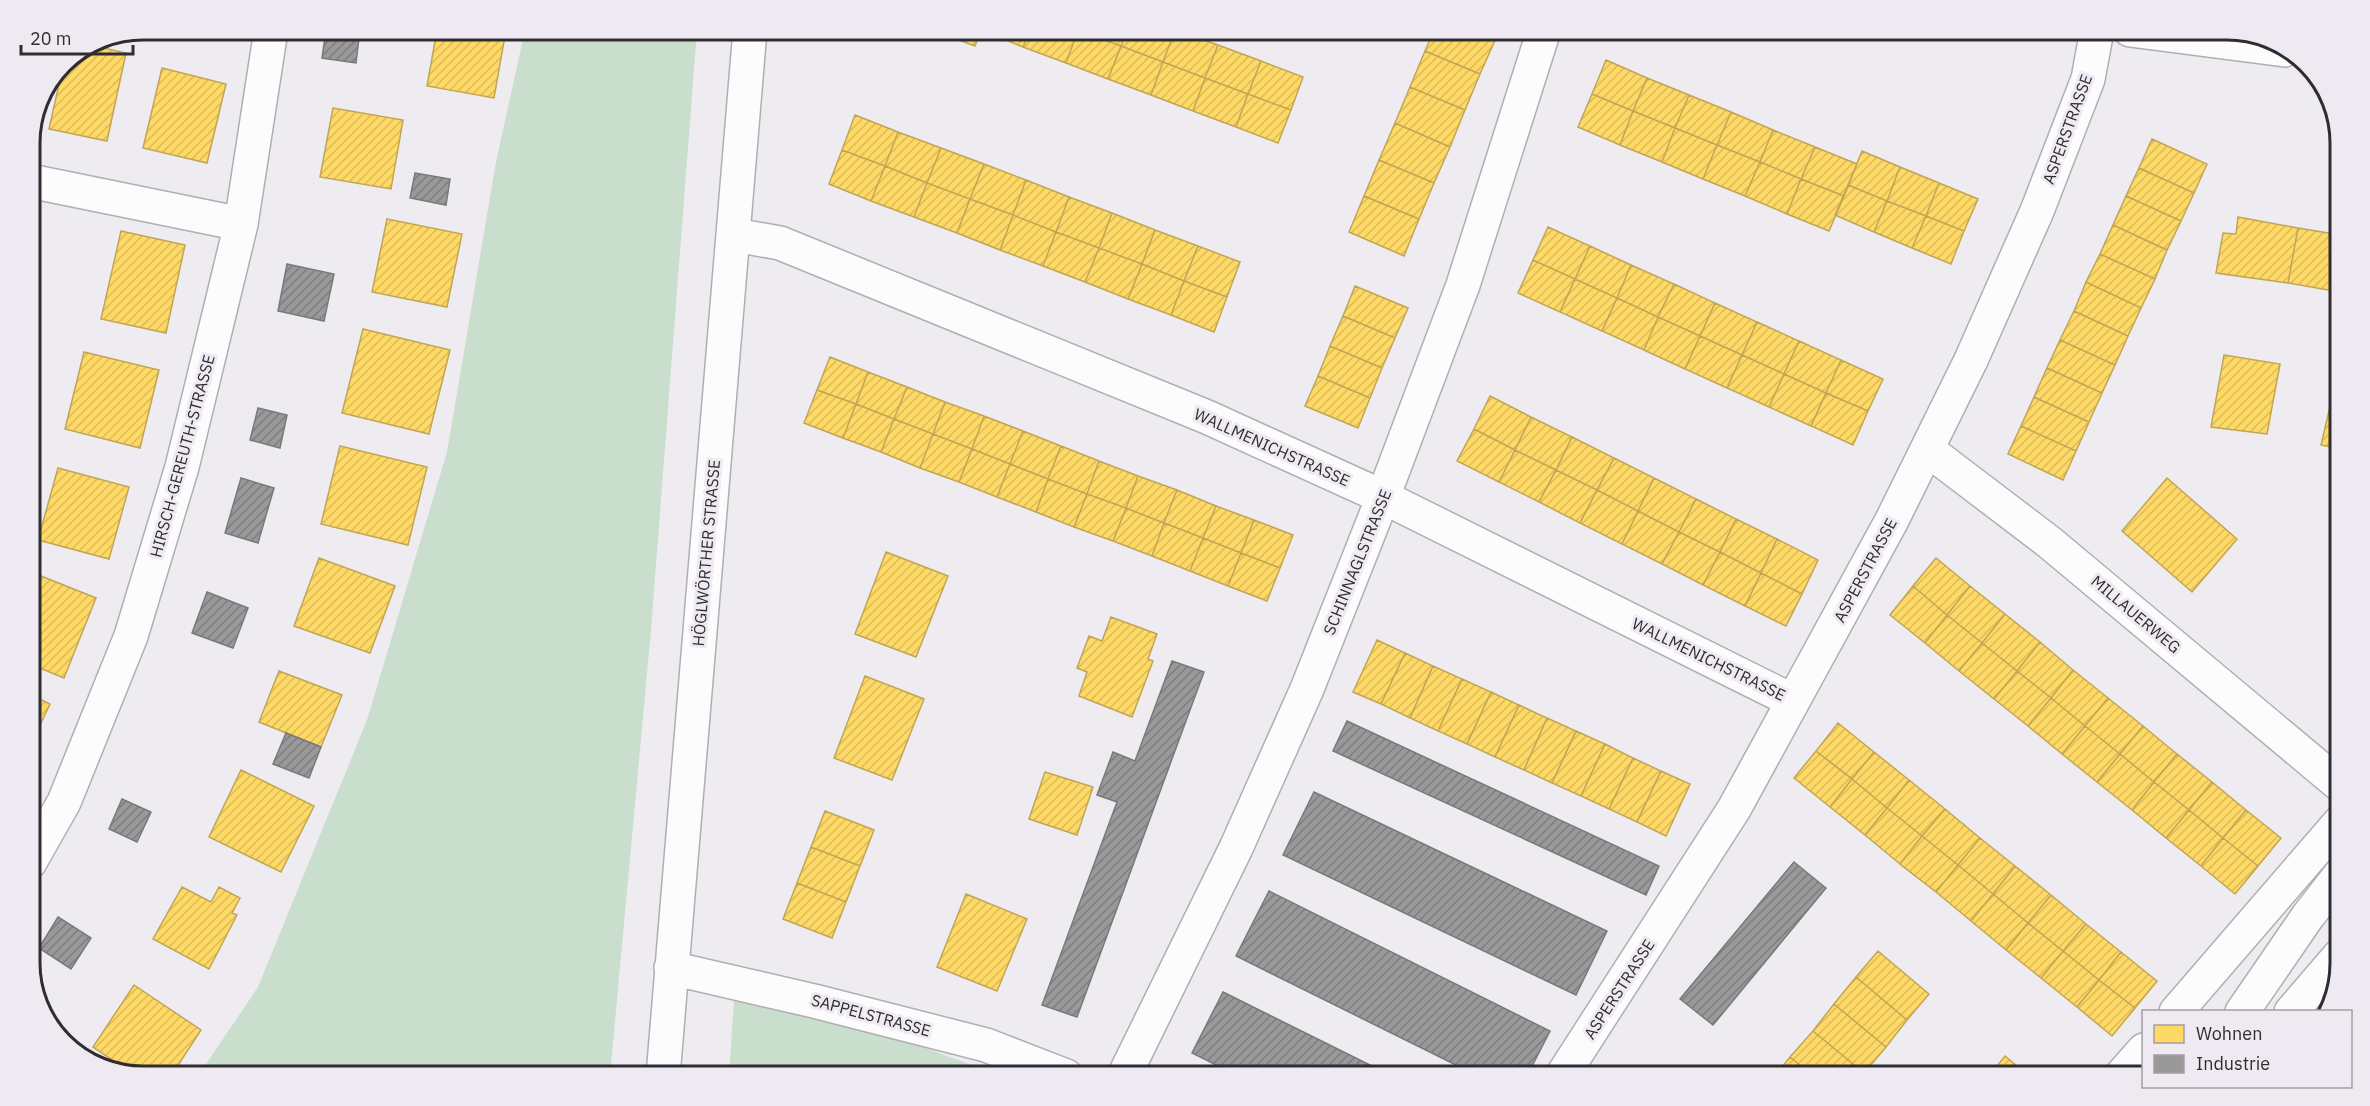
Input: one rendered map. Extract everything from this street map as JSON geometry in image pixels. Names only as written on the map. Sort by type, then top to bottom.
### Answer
[{"type":"main road","name":"HIRSCH-GEREUTH-STRASSE","points":[[41,843],[64,802],[131,636],[182,467],[241,224],[269,40]]},
{"type":"main road","name":"HÖGLWÖRTHER STRASSE","points":[[664,1066],[749,40]]},
{"type":"main road","name":"SCHINNAGLSTRASSE","points":[[1129,1066],[1282,748],[1383,497],[1463,285],[1541,40]]},
{"type":"main road","name":"ASPERSTRASSE","points":[[1568,1066],[1734,808],[1928,450],[2037,211],[2088,79],[2095,40]]},
{"type":"main road","points":[[2208,40],[2264,47]]},
{"type":"main road","points":[[41,183],[241,224]]},
{"type":"main road","name":"WALLMENICHSTRASSE","points":[[734,234],[780,243],[1207,417],[1383,497],[1793,701]]},
{"type":"main road","name":"MILLAUERWEG","points":[[1928,450],[2049,542],[2330,776]]},
{"type":"main road","points":[[2177,1010],[2330,834]]},
{"type":"main road","points":[[2243,1010],[2307,916],[2330,888]]},
{"type":"main road","points":[[2292,1010],[2330,967]]},
{"type":"main road","name":"SAPPELSTRASSE","points":[[671,968],[814,1000],[986,1045],[1040,1066]]},
{"type":"main road","points":[[2130,1066],[2142,1052]]},
{"type":"green space","points":[[523,40],[696,40],[651,630],[611,1066],[205,1066],[258,987],[367,720],[447,452],[496,162]]},
{"type":"green space","points":[[734,999],[892,1036],[974,1066],[730,1066]]},
{"type":"building: Wohnen","points":[[435,40],[504,40],[494,98],[427,86]]},
{"type":"building: Wohnen","points":[[959,40],[977,40],[975,46]]},
{"type":"building: Wohnen","points":[[1006,40],[1026,40],[1023,47]]},
{"type":"building: Wohnen","points":[[1026,40],[1074,40],[1066,63],[1023,47]]},
{"type":"building: Wohnen","points":[[1074,40],[1105,40],[1121,46],[1108,79],[1066,63]]},
{"type":"building: Wohnen","points":[[1105,40],[1123,40],[1121,46]]},
{"type":"building: Wohnen","points":[[1123,40],[1171,40],[1163,62],[1121,46]]},
{"type":"building: Wohnen","points":[[1171,40],[1204,40],[1218,45],[1205,78],[1163,62]]},
{"type":"building: Wohnen","points":[[1430,40],[1495,40],[1480,74],[1425,51]]},
{"type":"building: Wohnen","points":[[1218,45],[1261,61],[1248,94],[1205,78]]},
{"type":"building: Wohnen","points":[[1121,46],[1163,62],[1151,95],[1108,79]]},
{"type":"building: Wohnen","points":[[105,48],[126,53],[107,141],[49,129],[59,86],[75,66]]},
{"type":"building: Wohnen","points":[[1425,51],[1480,74],[1465,110],[1410,87]]},
{"type":"building: Wohnen","points":[[1606,60],[1647,78],[1633,111],[1592,94]]},
{"type":"building: Wohnen","points":[[1261,61],[1303,77],[1291,110],[1248,94]]},
{"type":"building: Wohnen","points":[[1163,62],[1205,78],[1193,111],[1151,95]]},
{"type":"building: Wohnen","points":[[162,68],[226,84],[207,163],[143,148]]},
{"type":"building: Wohnen","points":[[1205,78],[1248,94],[1236,127],[1193,111]]},
{"type":"building: Wohnen","points":[[1647,78],[1689,95],[1675,128],[1633,111]]},
{"type":"building: Wohnen","points":[[1410,87],[1465,110],[1450,147],[1395,123]]},
{"type":"building: Wohnen","points":[[1248,94],[1291,110],[1278,143],[1236,127]]},
{"type":"building: Wohnen","points":[[1592,94],[1633,111],[1620,145],[1578,127]]},
{"type":"building: Wohnen","points":[[1689,95],[1731,112],[1717,145],[1675,128]]},
{"type":"building: Wohnen","points":[[333,108],[403,120],[391,189],[320,177]]},
{"type":"building: Wohnen","points":[[1633,111],[1675,128],[1662,162],[1620,145]]},
{"type":"building: Wohnen","points":[[1731,112],[1773,130],[1760,162],[1717,145]]},
{"type":"building: Wohnen","points":[[855,115],[898,132],[885,166],[842,150]]},
{"type":"building: Wohnen","points":[[1395,123],[1450,147],[1434,183],[1379,160]]},
{"type":"building: Wohnen","points":[[1675,128],[1717,145],[1703,179],[1662,162]]},
{"type":"building: Wohnen","points":[[1773,130],[1815,147],[1801,179],[1760,162]]},
{"type":"building: Wohnen","points":[[898,132],[941,148],[927,183],[885,166]]},
{"type":"building: Wohnen","points":[[2152,139],[2207,164],[2194,193],[2139,168]]},
{"type":"building: Wohnen","points":[[1717,145],[1760,162],[1745,196],[1703,179]]},
{"type":"building: Wohnen","points":[[1815,147],[1857,164],[1844,196],[1801,179]]},
{"type":"building: Wohnen","points":[[941,148],[984,164],[970,199],[927,183]]},
{"type":"building: Wohnen","points":[[842,150],[885,166],[871,201],[829,184]]},
{"type":"building: Wohnen","points":[[1862,151],[1900,167],[1887,201],[1848,185]]},
{"type":"building: Wohnen","points":[[1379,160],[1434,183],[1419,219],[1364,196]]},
{"type":"building: Wohnen","points":[[1760,162],[1801,179],[1787,214],[1745,196]]},
{"type":"building: Wohnen","points":[[984,164],[1026,180],[1013,215],[970,199]]},
{"type":"building: Wohnen","points":[[885,166],[927,183],[914,217],[871,201]]},
{"type":"building: Wohnen","points":[[1900,167],[1939,183],[1926,216],[1887,201]]},
{"type":"building: Wohnen","points":[[2139,168],[2194,193],[2181,221],[2126,196]]},
{"type":"building: Wohnen","points":[[1801,179],[1844,196],[1829,231],[1787,214]]},
{"type":"building: Wohnen","points":[[1026,180],[1069,197],[1056,232],[1013,215]]},
{"type":"building: Wohnen","points":[[927,183],[970,199],[957,233],[914,217]]},
{"type":"building: Wohnen","points":[[1939,183],[1978,199],[1964,231],[1926,216]]},
{"type":"building: Wohnen","points":[[1848,185],[1887,201],[1874,232],[1835,215]]},
{"type":"building: Wohnen","points":[[1364,196],[1419,219],[1404,256],[1349,232]]},
{"type":"building: Wohnen","points":[[2126,196],[2181,221],[2167,250],[2113,225]]},
{"type":"building: Wohnen","points":[[1069,197],[1112,213],[1099,248],[1056,232]]},
{"type":"building: Wohnen","points":[[970,199],[1013,215],[1000,250],[957,233]]},
{"type":"building: Wohnen","points":[[1887,201],[1926,216],[1912,248],[1874,232]]},
{"type":"building: Wohnen","points":[[1112,213],[1155,230],[1142,264],[1099,248]]},
{"type":"building: Wohnen","points":[[1013,215],[1056,232],[1043,266],[1000,250]]},
{"type":"building: Wohnen","points":[[1926,216],[1964,231],[1951,264],[1912,248]]},
{"type":"building: Wohnen","points":[[2238,217],[2298,228],[2288,283],[2216,273],[2223,233],[2236,234]]},
{"type":"building: Wohnen","points":[[387,219],[462,234],[447,307],[372,292]]},
{"type":"building: Wohnen","points":[[2113,225],[2167,250],[2155,279],[2100,254]]},
{"type":"building: Wohnen","points":[[1548,227],[1590,246],[1575,279],[1533,260]]},
{"type":"building: Wohnen","points":[[2298,228],[2329,233],[2329,290],[2288,283]]},
{"type":"building: Wohnen","points":[[1155,230],[1198,246],[1184,281],[1142,264]]},
{"type":"building: Wohnen","points":[[121,231],[185,245],[166,333],[101,319]]},
{"type":"building: Wohnen","points":[[1056,232],[1099,248],[1085,282],[1043,266]]},
{"type":"building: Wohnen","points":[[1198,246],[1240,262],[1227,297],[1184,281]]},
{"type":"building: Wohnen","points":[[1590,246],[1631,265],[1617,298],[1575,279]]},
{"type":"building: Wohnen","points":[[1099,248],[1142,264],[1128,299],[1085,282]]},
{"type":"building: Wohnen","points":[[2100,254],[2155,279],[2141,308],[2086,282]]},
{"type":"building: Wohnen","points":[[1533,260],[1575,279],[1560,312],[1518,293]]},
{"type":"building: Wohnen","points":[[1142,264],[1184,281],[1171,315],[1128,299]]},
{"type":"building: Wohnen","points":[[1631,265],[1674,284],[1658,317],[1617,298]]},
{"type":"building: Wohnen","points":[[1575,279],[1617,298],[1602,331],[1560,312]]},
{"type":"building: Wohnen","points":[[1184,281],[1227,297],[1214,332],[1171,315]]},
{"type":"building: Wohnen","points":[[2086,282],[2141,308],[2128,336],[2074,311]]},
{"type":"building: Wohnen","points":[[1674,284],[1715,303],[1700,336],[1658,317]]},
{"type":"building: Wohnen","points":[[1355,286],[1408,308],[1395,338],[1343,316]]},
{"type":"building: Wohnen","points":[[1617,298],[1658,317],[1644,350],[1602,331]]},
{"type":"building: Wohnen","points":[[1715,303],[1757,322],[1742,355],[1700,336]]},
{"type":"building: Wohnen","points":[[2074,311],[2128,336],[2115,365],[2060,340]]},
{"type":"building: Wohnen","points":[[1343,316],[1395,338],[1382,368],[1330,346]]},
{"type":"building: Wohnen","points":[[1658,317],[1700,336],[1685,369],[1644,350]]},
{"type":"building: Wohnen","points":[[1757,322],[1799,341],[1784,374],[1742,355]]},
{"type":"building: Wohnen","points":[[363,329],[450,350],[429,434],[342,413]]},
{"type":"building: Wohnen","points":[[1700,336],[1742,355],[1727,388],[1685,369]]},
{"type":"building: Wohnen","points":[[2060,340],[2115,365],[2102,393],[2047,368]]},
{"type":"building: Wohnen","points":[[1799,341],[1841,360],[1826,393],[1784,374]]},
{"type":"building: Wohnen","points":[[1330,346],[1382,368],[1370,398],[1318,376]]},
{"type":"building: Wohnen","points":[[84,352],[159,370],[140,448],[65,429]]},
{"type":"building: Wohnen","points":[[1742,355],[1784,374],[1769,407],[1727,388]]},
{"type":"building: Wohnen","points":[[2224,355],[2280,364],[2267,434],[2211,427]]},
{"type":"building: Wohnen","points":[[830,357],[868,372],[856,404],[817,390]]},
{"type":"building: Wohnen","points":[[1841,360],[1883,379],[1868,411],[1826,393]]},
{"type":"building: Wohnen","points":[[2047,368],[2102,393],[2089,422],[2034,397]]},
{"type":"building: Wohnen","points":[[868,372],[907,387],[894,419],[856,404]]},
{"type":"building: Wohnen","points":[[1784,374],[1826,393],[1811,426],[1769,407]]},
{"type":"building: Wohnen","points":[[1318,376],[1370,398],[1358,428],[1305,406]]},
{"type":"building: Wohnen","points":[[907,387],[945,402],[933,434],[894,419]]},
{"type":"building: Wohnen","points":[[817,390],[856,404],[843,438],[804,423]]},
{"type":"building: Wohnen","points":[[1826,393],[1868,411],[1853,445],[1811,426]]},
{"type":"building: Wohnen","points":[[1490,396],[1531,417],[1515,450],[1474,429]]},
{"type":"building: Wohnen","points":[[2034,397],[2089,422],[2076,451],[2021,426]]},
{"type":"building: Wohnen","points":[[945,402],[984,416],[972,449],[933,434]]},
{"type":"building: Wohnen","points":[[856,404],[894,419],[881,452],[843,438]]},
{"type":"building: Wohnen","points":[[2329,409],[2329,447],[2321,445]]},
{"type":"building: Wohnen","points":[[984,416],[1023,431],[1010,464],[972,449]]},
{"type":"building: Wohnen","points":[[1531,417],[1572,437],[1556,470],[1515,450]]},
{"type":"building: Wohnen","points":[[894,419],[933,434],[920,468],[881,452]]},
{"type":"building: Wohnen","points":[[2021,426],[2076,451],[2063,480],[2008,454]]},
{"type":"building: Wohnen","points":[[1474,429],[1515,450],[1499,482],[1457,461]]},
{"type":"building: Wohnen","points":[[1023,431],[1061,446],[1048,479],[1010,464]]},
{"type":"building: Wohnen","points":[[933,434],[972,449],[959,482],[920,468]]},
{"type":"building: Wohnen","points":[[1572,437],[1614,458],[1597,490],[1556,470]]},
{"type":"building: Wohnen","points":[[340,446],[427,467],[408,545],[321,524]]},
{"type":"building: Wohnen","points":[[1061,446],[1099,461],[1087,494],[1048,479]]},
{"type":"building: Wohnen","points":[[972,449],[1010,464],[997,497],[959,482]]},
{"type":"building: Wohnen","points":[[1515,450],[1556,470],[1539,502],[1499,482]]},
{"type":"building: Wohnen","points":[[1614,458],[1654,478],[1638,511],[1597,490]]},
{"type":"building: Wohnen","points":[[1099,461],[1138,476],[1126,508],[1087,494]]},
{"type":"building: Wohnen","points":[[1010,464],[1048,479],[1036,512],[997,497]]},
{"type":"building: Wohnen","points":[[58,468],[129,487],[109,559],[41,541],[41,529]]},
{"type":"building: Wohnen","points":[[1556,470],[1597,490],[1580,523],[1539,502]]},
{"type":"building: Wohnen","points":[[1138,476],[1177,490],[1164,523],[1126,508]]},
{"type":"building: Wohnen","points":[[1654,478],[1696,499],[1679,532],[1638,511]]},
{"type":"building: Wohnen","points":[[2167,478],[2237,539],[2192,592],[2122,531]]},
{"type":"building: Wohnen","points":[[1048,479],[1087,494],[1074,527],[1036,512]]},
{"type":"building: Wohnen","points":[[1177,490],[1216,506],[1203,538],[1164,523]]},
{"type":"building: Wohnen","points":[[1597,490],[1638,511],[1622,544],[1580,523]]},
{"type":"building: Wohnen","points":[[1087,494],[1126,508],[1113,541],[1074,527]]},
{"type":"building: Wohnen","points":[[1696,499],[1736,519],[1720,552],[1679,532]]},
{"type":"building: Wohnen","points":[[1216,506],[1254,520],[1241,553],[1203,538]]},
{"type":"building: Wohnen","points":[[1126,508],[1164,523],[1152,556],[1113,541]]},
{"type":"building: Wohnen","points":[[1638,511],[1679,532],[1662,564],[1622,544]]},
{"type":"building: Wohnen","points":[[1736,519],[1777,539],[1761,573],[1720,552]]},
{"type":"building: Wohnen","points":[[1254,520],[1293,535],[1280,568],[1241,553]]},
{"type":"building: Wohnen","points":[[1164,523],[1203,538],[1190,571],[1152,556]]},
{"type":"building: Wohnen","points":[[1679,532],[1720,552],[1703,585],[1662,564]]},
{"type":"building: Wohnen","points":[[1203,538],[1241,553],[1228,586],[1190,571]]},
{"type":"building: Wohnen","points":[[1777,539],[1818,560],[1802,594],[1761,573]]},
{"type":"building: Wohnen","points":[[886,552],[948,576],[916,657],[855,634]]},
{"type":"building: Wohnen","points":[[1720,552],[1761,573],[1745,606],[1703,585]]},
{"type":"building: Wohnen","points":[[1241,553],[1280,568],[1267,601],[1228,586]]},
{"type":"building: Wohnen","points":[[319,558],[395,586],[370,653],[294,626]]},
{"type":"building: Wohnen","points":[[1936,558],[1970,586],[1947,615],[1913,586]]},
{"type":"building: Wohnen","points":[[1761,573],[1802,594],[1786,626],[1745,606]]},
{"type":"building: Wohnen","points":[[41,576],[96,598],[64,678],[41,669]]},
{"type":"building: Wohnen","points":[[1913,586],[1947,615],[1925,643],[1890,615]]},
{"type":"building: Wohnen","points":[[1970,586],[2005,614],[1982,643],[1947,615]]},
{"type":"building: Wohnen","points":[[2005,614],[2040,642],[2017,671],[1982,643]]},
{"type":"building: Wohnen","points":[[1947,615],[1982,643],[1959,671],[1925,643]]},
{"type":"building: Wohnen","points":[[1111,617],[1157,634],[1148,659],[1153,661],[1132,717],[1079,696],[1087,672],[1077,668],[1089,636],[1102,641]]},
{"type":"building: Wohnen","points":[[1377,640],[1405,653],[1381,704],[1353,692]]},
{"type":"building: Wohnen","points":[[2040,642],[2073,670],[2051,698],[2017,671]]},
{"type":"building: Wohnen","points":[[1982,643],[2017,671],[1994,699],[1959,671]]},
{"type":"building: Wohnen","points":[[1405,653],[1433,666],[1410,718],[1381,704]]},
{"type":"building: Wohnen","points":[[1433,666],[1462,679],[1438,731],[1410,718]]},
{"type":"building: Wohnen","points":[[2073,670],[2108,698],[2085,726],[2051,698]]},
{"type":"building: Wohnen","points":[[279,671],[342,695],[321,747],[259,722]]},
{"type":"building: Wohnen","points":[[2017,671],[2051,698],[2028,726],[1994,699]]},
{"type":"building: Wohnen","points":[[865,676],[924,699],[892,780],[834,758]]},
{"type":"building: Wohnen","points":[[1462,679],[1491,692],[1467,744],[1438,731]]},
{"type":"building: Wohnen","points":[[1491,692],[1519,705],[1495,757],[1467,744]]},
{"type":"building: Wohnen","points":[[2051,698],[2085,726],[2062,754],[2028,726]]},
{"type":"building: Wohnen","points":[[2108,698],[2143,726],[2120,754],[2085,726]]},
{"type":"building: Wohnen","points":[[41,700],[50,704],[41,723]]},
{"type":"building: Wohnen","points":[[1519,705],[1547,718],[1524,770],[1495,757]]},
{"type":"building: Wohnen","points":[[1547,718],[1576,731],[1552,783],[1524,770]]},
{"type":"building: Wohnen","points":[[1838,723],[1874,752],[1852,779],[1816,751]]},
{"type":"building: Wohnen","points":[[2085,726],[2120,754],[2097,782],[2062,754]]},
{"type":"building: Wohnen","points":[[2143,726],[2177,754],[2154,782],[2120,754]]},
{"type":"building: Wohnen","points":[[1576,731],[1605,744],[1581,796],[1552,783]]},
{"type":"building: Wohnen","points":[[1605,744],[1633,758],[1609,809],[1581,796]]},
{"type":"building: Wohnen","points":[[1816,751],[1852,779],[1830,807],[1794,778]]},
{"type":"building: Wohnen","points":[[1874,752],[1909,780],[1887,808],[1852,779]]},
{"type":"building: Wohnen","points":[[2120,754],[2154,782],[2132,810],[2097,782]]},
{"type":"building: Wohnen","points":[[2177,754],[2212,782],[2189,810],[2154,782]]},
{"type":"building: Wohnen","points":[[1633,758],[1661,771],[1637,822],[1609,809]]},
{"type":"building: Wohnen","points":[[241,770],[314,806],[281,872],[209,837]]},
{"type":"building: Wohnen","points":[[1661,771],[1690,784],[1666,836],[1637,822]]},
{"type":"building: Wohnen","points":[[1045,772],[1093,787],[1077,835],[1029,819]]},
{"type":"building: Wohnen","points":[[1852,779],[1887,808],[1865,835],[1830,807]]},
{"type":"building: Wohnen","points":[[1909,780],[1945,809],[1922,836],[1887,808]]},
{"type":"building: Wohnen","points":[[2154,782],[2189,810],[2166,838],[2132,810]]},
{"type":"building: Wohnen","points":[[2212,782],[2246,810],[2223,838],[2189,810]]},
{"type":"building: Wohnen","points":[[1887,808],[1922,836],[1900,864],[1865,835]]},
{"type":"building: Wohnen","points":[[1945,809],[1980,838],[1958,865],[1922,836]]},
{"type":"building: Wohnen","points":[[2189,810],[2223,838],[2201,866],[2166,838]]},
{"type":"building: Wohnen","points":[[2246,810],[2281,838],[2258,866],[2223,838]]},
{"type":"building: Wohnen","points":[[825,811],[874,830],[860,866],[811,847]]},
{"type":"building: Wohnen","points":[[1922,836],[1958,865],[1936,892],[1900,864]]},
{"type":"building: Wohnen","points":[[1980,838],[2015,866],[1993,894],[1958,865]]},
{"type":"building: Wohnen","points":[[2223,838],[2258,866],[2235,894],[2201,866]]},
{"type":"building: Wohnen","points":[[811,847],[860,866],[846,902],[797,883]]},
{"type":"building: Wohnen","points":[[1958,865],[1993,894],[1971,921],[1936,892]]},
{"type":"building: Wohnen","points":[[2015,866],[2051,895],[2028,923],[1993,894]]},
{"type":"building: Wohnen","points":[[797,883],[846,902],[832,938],[783,919]]},
{"type":"building: Wohnen","points":[[182,887],[211,902],[219,887],[240,898],[232,913],[237,915],[209,969],[153,939]]},
{"type":"building: Wohnen","points":[[966,894],[1027,919],[997,991],[937,967]]},
{"type":"building: Wohnen","points":[[1993,894],[2028,923],[2006,950],[1971,921]]},
{"type":"building: Wohnen","points":[[2051,895],[2086,924],[2063,951],[2028,923]]},
{"type":"building: Wohnen","points":[[2028,923],[2063,951],[2041,978],[2006,950]]},
{"type":"building: Wohnen","points":[[2086,924],[2121,952],[2099,980],[2063,951]]},
{"type":"building: Wohnen","points":[[1878,951],[1929,994],[1907,1020],[1856,977]]},
{"type":"building: Wohnen","points":[[2063,951],[2099,980],[2077,1007],[2041,978]]},
{"type":"building: Wohnen","points":[[2121,952],[2157,981],[2135,1008],[2099,980]]},
{"type":"building: Wohnen","points":[[1856,977],[1907,1020],[1886,1047],[1834,1004]]},
{"type":"building: Wohnen","points":[[2099,980],[2135,1008],[2112,1036],[2077,1007]]},
{"type":"building: Wohnen","points":[[134,985],[201,1030],[178,1066],[123,1064],[114,1061],[93,1047]]},
{"type":"building: Wohnen","points":[[1834,1004],[1886,1047],[1870,1066],[1856,1066],[1813,1031]]},
{"type":"building: Wohnen","points":[[1813,1031],[1856,1066],[1801,1066],[1790,1057]]},
{"type":"building: Wohnen","points":[[2005,1056],[2017,1066],[1997,1066]]},
{"type":"building: Wohnen","points":[[1790,1057],[1801,1066],[1783,1066]]},
{"type":"building: Industrie","points":[[325,40],[359,40],[356,63],[322,58]]},
{"type":"building: Industrie","points":[[415,173],[450,179],[446,205],[410,198]]},
{"type":"building: Industrie","points":[[287,264],[334,274],[324,321],[278,311]]},
{"type":"building: Industrie","points":[[258,408],[287,415],[280,448],[250,440]]},
{"type":"building: Industrie","points":[[241,478],[274,488],[258,543],[225,533]]},
{"type":"building: Industrie","points":[[207,592],[248,608],[233,648],[192,633]]},
{"type":"building: Industrie","points":[[1172,661],[1204,672],[1077,1017],[1042,1005],[1117,802],[1097,795],[1113,752],[1135,761]]},
{"type":"building: Industrie","points":[[1347,721],[1659,866],[1646,895],[1333,751]]},
{"type":"building: Industrie","points":[[286,733],[321,747],[309,778],[273,764]]},
{"type":"building: Industrie","points":[[1314,792],[1607,931],[1576,995],[1283,855]]},
{"type":"building: Industrie","points":[[122,799],[151,812],[137,842],[109,829]]},
{"type":"building: Industrie","points":[[1794,862],[1826,888],[1713,1025],[1680,999]]},
{"type":"building: Industrie","points":[[1269,891],[1550,1031],[1532,1066],[1458,1066],[1236,956]]},
{"type":"building: Industrie","points":[[58,917],[91,938],[71,969],[41,949],[41,945]]},
{"type":"building: Industrie","points":[[1223,992],[1372,1066],[1218,1066],[1192,1053]]}]
